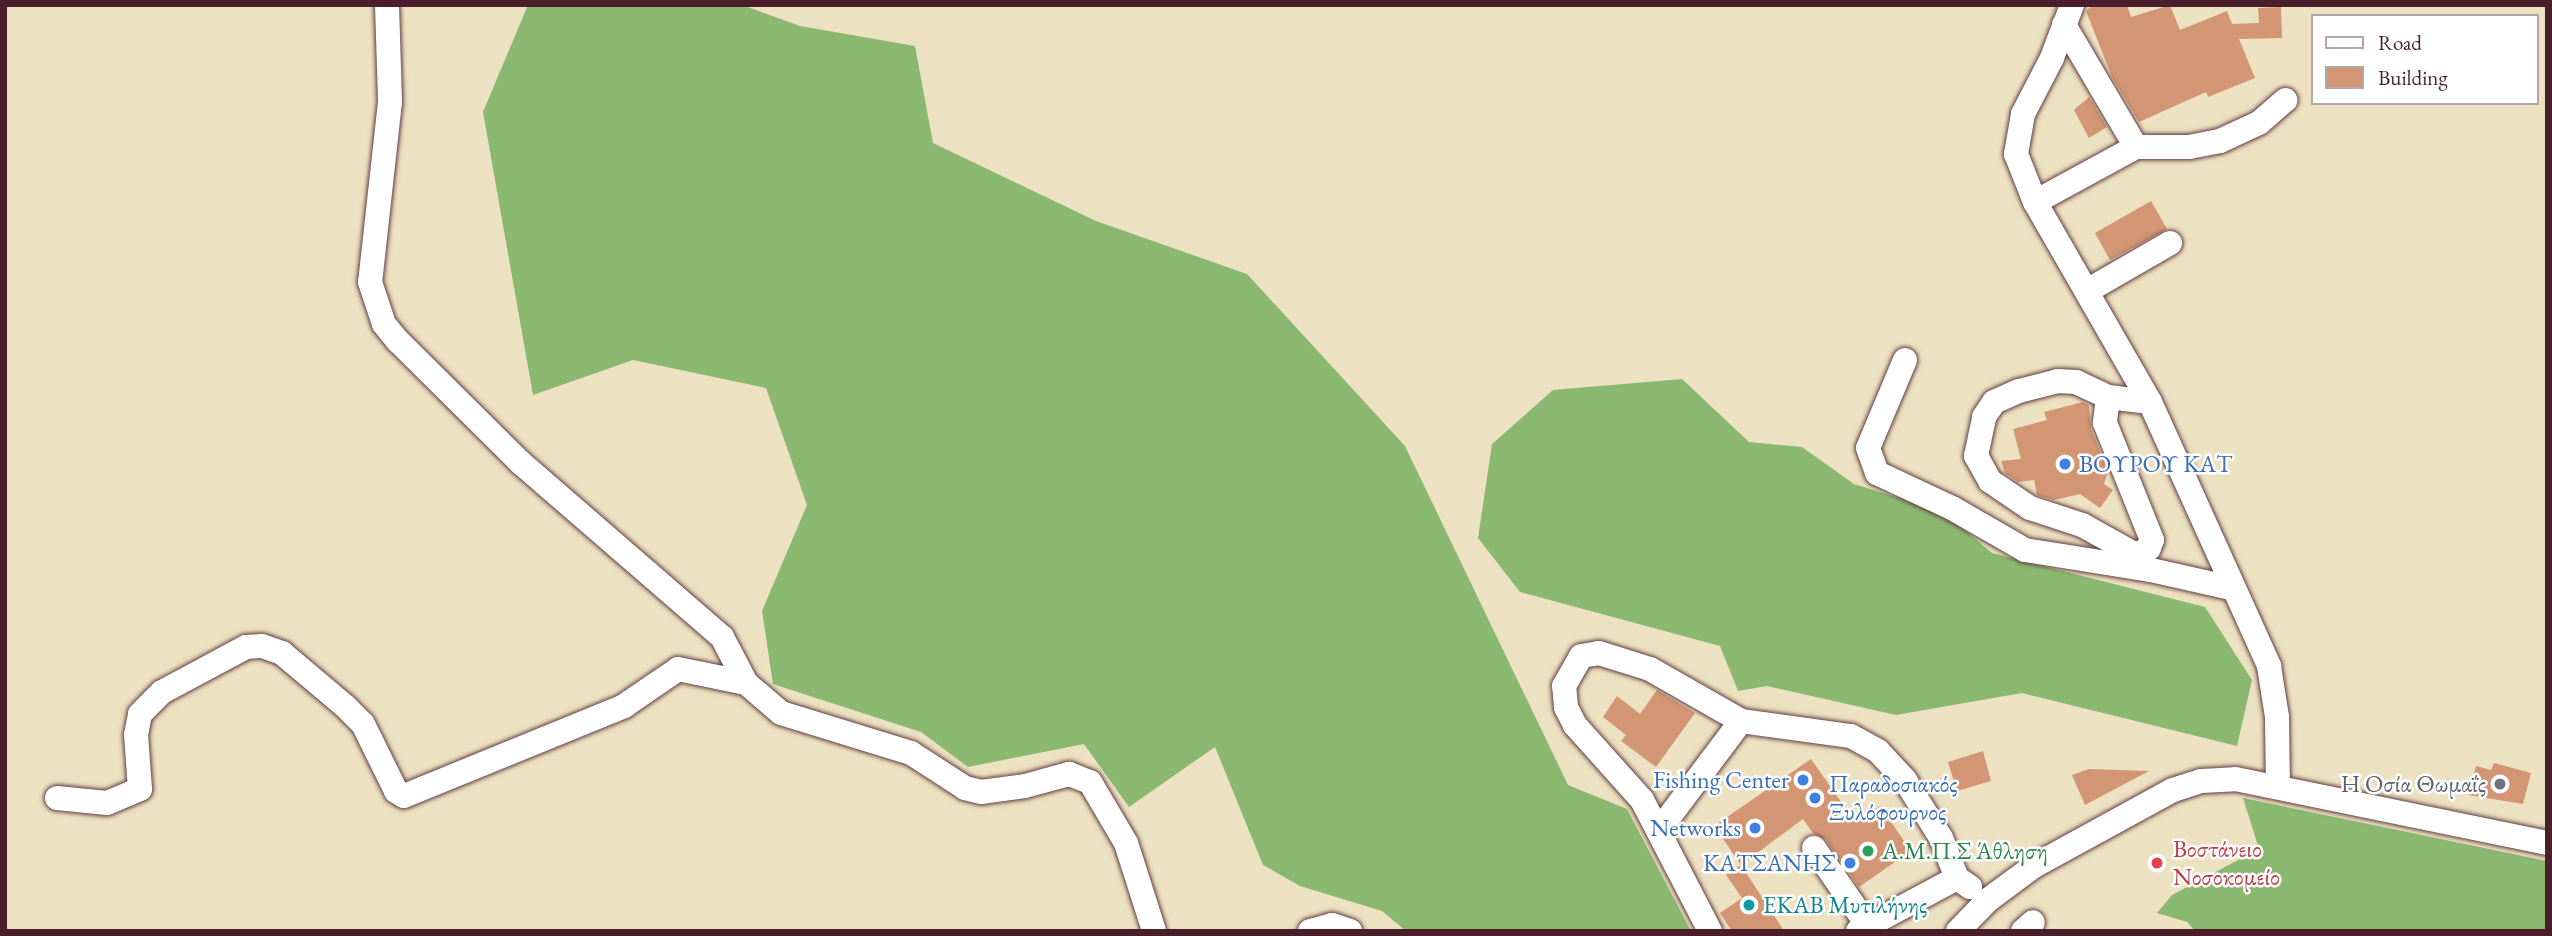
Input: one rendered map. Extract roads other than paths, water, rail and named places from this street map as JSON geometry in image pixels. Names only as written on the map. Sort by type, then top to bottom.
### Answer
[{"type":"street","points":[[387,5],[390,102],[370,282],[384,324],[522,463],[722,638],[746,683],[781,713],[911,752],[965,788],[981,792],[1014,788],[1069,774],[1090,782],[1107,803],[1126,843],[1154,931]]},
{"type":"street","points":[[2068,15],[2136,147]]},
{"type":"street","points":[[2068,15],[2017,132],[2016,154],[2035,202],[2150,402],[2231,588],[2269,666],[2277,717],[2278,787]]},
{"type":"street","points":[[2035,202],[2136,147],[2189,147],[2220,141],[2259,123],[2284,100]]},
{"type":"street","points":[[2087,291],[2170,243]]},
{"type":"street","points":[[1905,360],[1868,448],[1877,473],[1952,508],[2025,550],[2151,570],[2231,588]]},
{"type":"street","points":[[2108,397],[2105,423],[2152,540],[2149,548],[2136,555],[2082,525],[2029,508],[1990,481],[1976,456],[1984,417],[1994,402],[2058,381],[2091,387],[2108,397],[2150,402]]},
{"type":"street","points":[[57,798],[107,803],[140,789],[136,735],[140,714],[162,692],[246,647],[262,646],[282,653],[345,706],[363,724],[396,791],[404,796],[624,706],[678,669],[746,683]]},
{"type":"street","points":[[1710,931],[1660,830],[1642,800],[1575,725],[1566,707],[1564,686],[1572,666],[1581,656],[1599,653],[1650,669],[1741,721],[1841,734],[1878,751],[1905,780],[1941,838],[1957,878],[1988,900]]},
{"type":"street","points":[[1660,830],[1741,721]]},
{"type":"street","points":[[1965,927],[1988,900],[2034,866],[2173,790],[2201,781],[2235,779],[2547,843]]},
{"type":"street","points":[[1814,848],[1863,928],[1957,878]]},
{"type":"street","points":[[1310,931],[1332,925],[1350,931]]},
{"type":"place","name":"ΒΟΥΡΟΥ ΚΑΤ","points":[[2065,464]]},
{"type":"place","name":"Fishing Center","points":[[1803,780]]},
{"type":"place","name":"Η Οσία Θωμαΐς","points":[[2500,784]]},
{"type":"place","name":"Παραδοσιακός Ξυλόφουρνος","points":[[1815,798]]},
{"type":"place","name":"Networks","points":[[1755,828]]},
{"type":"place","name":"Α.Μ.Π.Σ Άθληση","points":[[1868,851]]},
{"type":"place","name":"ΚΑΤΣΑΝΗΣ","points":[[1850,863]]},
{"type":"place","name":"Βοστάνειο Νοσοκομείο","points":[[2157,863]]},
{"type":"place","name":"ΕΚΑΒ Μυτιλήνης","points":[[1749,905]]}]
